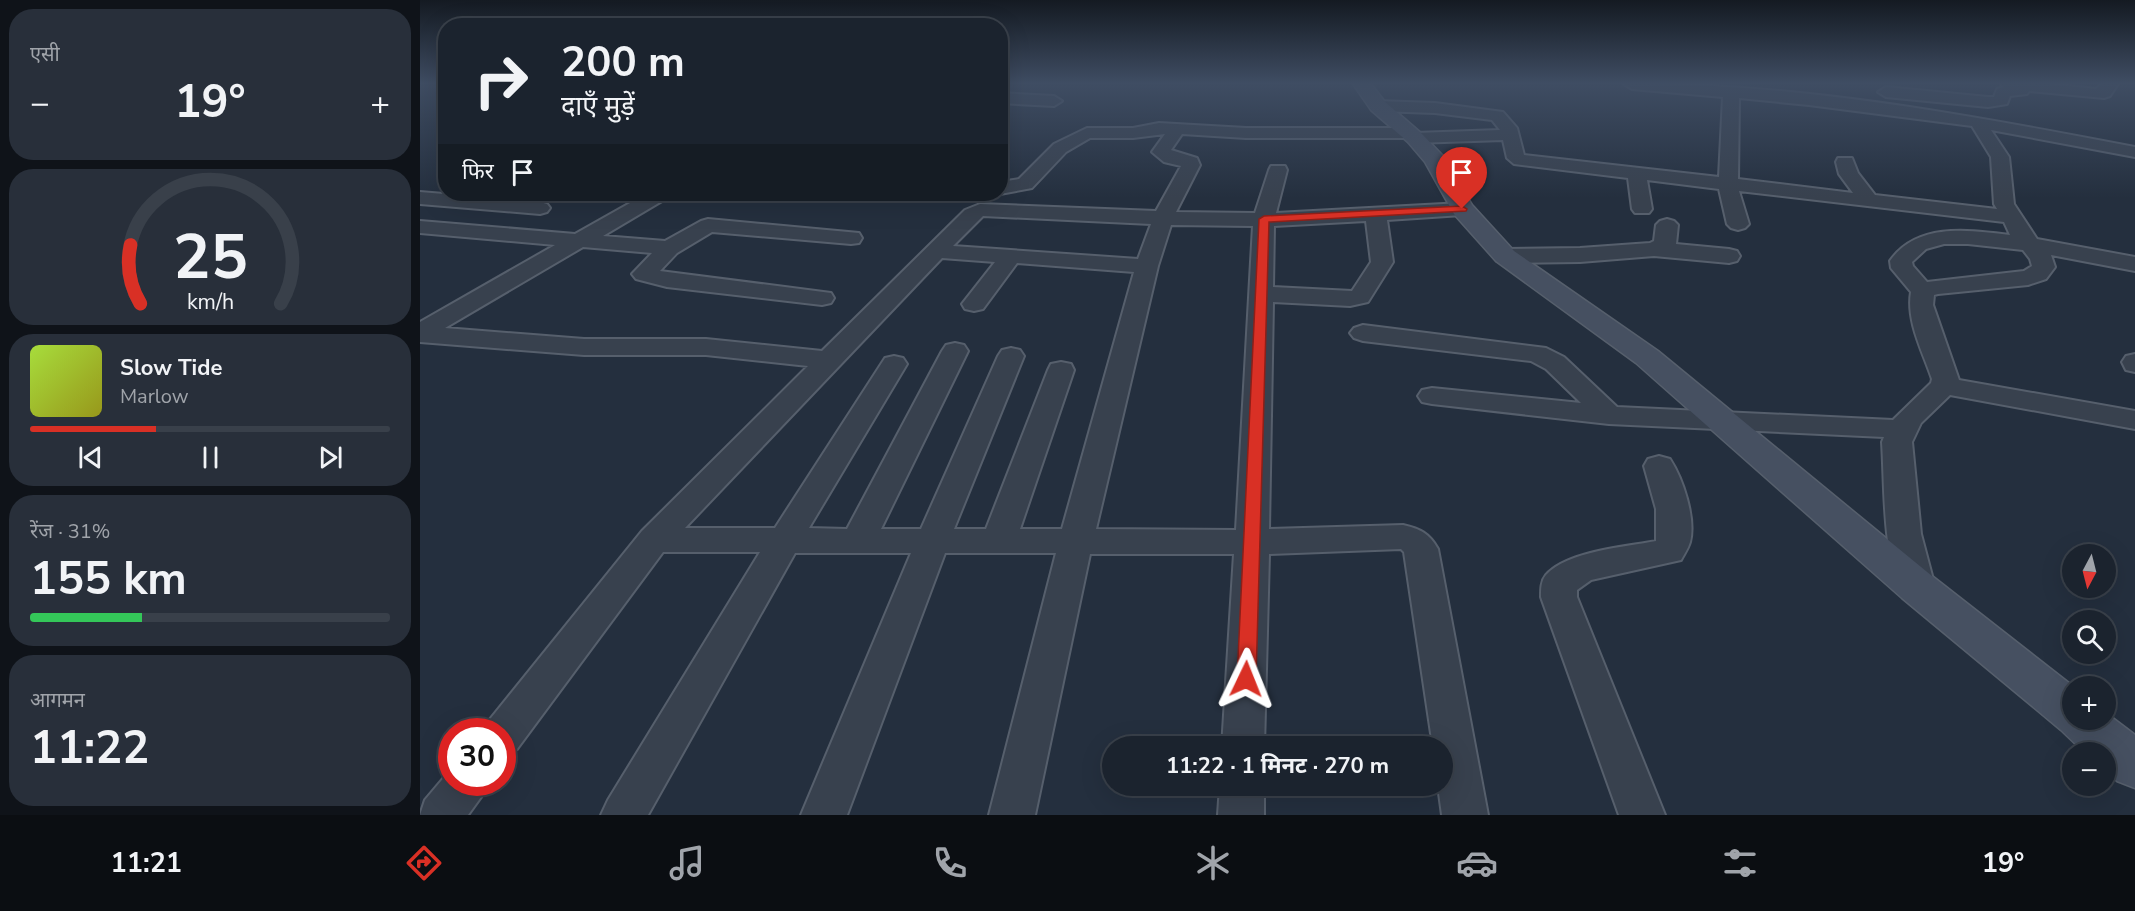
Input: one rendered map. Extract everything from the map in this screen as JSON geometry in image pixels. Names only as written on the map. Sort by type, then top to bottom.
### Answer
[{"type":"main road","points":[[1398,122],[1434,160],[1462,209],[1504,256],[1647,357],[1917,587],[2062,705]]},
{"type":"main road","points":[[2092,730],[2135,765]]},
{"type":"street","points":[[1505,122],[1516,158],[1521,160],[2010,217]]},
{"type":"street","points":[[1737,122],[1728,185],[1738,224]]},
{"type":"street","points":[[1978,122],[2135,152]]},
{"type":"street","points":[[1923,291],[1934,287],[2016,280],[2038,274],[2044,267],[2041,257],[2010,217],[2004,204],[2000,157],[1978,122]]},
{"type":"street","points":[[2017,128],[2024,122]]},
{"type":"street","points":[[1008,187],[1024,184],[1060,148],[1082,135],[1094,132],[1132,133],[1159,128],[1246,133],[1509,135]]},
{"type":"street","points":[[1012,815],[1076,541],[1148,266],[1162,218],[1191,165],[1190,162],[1171,158],[1161,152],[1177,129]]},
{"type":"street","points":[[1845,162],[1849,174],[1870,202]]},
{"type":"street","points":[[1244,736],[1264,219],[1278,170]]},
{"type":"street","points":[[1637,174],[1642,209]]},
{"type":"street","points":[[420,198],[438,200]]},
{"type":"street","points":[[456,201],[540,208]]},
{"type":"street","points":[[420,333],[648,201]]},
{"type":"street","points":[[516,718],[654,540],[828,360],[986,202],[1162,218],[1264,219],[1462,209]]},
{"type":"street","points":[[1262,294],[1350,299],[1360,297],[1382,262],[1376,214]]},
{"type":"street","points":[[822,298],[650,277],[644,274],[669,248],[708,225],[851,238]]},
{"type":"street","points":[[1654,249],[1665,244],[1667,225]]},
{"type":"street","points":[[420,227],[669,248]]},
{"type":"street","points":[[1923,291],[1902,268],[1901,261],[1911,249],[1928,240],[1952,238],[2030,245],[2135,264]]},
{"type":"street","points":[[1504,256],[1580,255],[1654,249],[1728,256]]},
{"type":"street","points":[[936,251],[1148,266]]},
{"type":"street","points":[[974,304],[1011,256]]},
{"type":"street","points":[[1917,587],[1904,534],[1897,442],[1901,429],[1908,419],[1944,386],[1946,379],[1921,305],[1923,291]]},
{"type":"street","points":[[420,333],[584,347],[706,347],[828,360]]},
{"type":"street","points":[[1363,333],[1537,354],[1555,363],[1609,415]]},
{"type":"street","points":[[858,540],[955,351]]},
{"type":"street","points":[[824,815],[933,540],[1011,356]]},
{"type":"street","points":[[624,815],[785,540],[894,364]]},
{"type":"street","points":[[999,540],[1061,370]]},
{"type":"street","points":[[1944,386],[2135,420]]},
{"type":"street","points":[[1432,396],[1609,415],[1901,429]]},
{"type":"street","points":[[1642,815],[1559,597],[1559,584],[1581,569],[1669,551],[1675,542],[1672,513],[1659,466]]},
{"type":"street","points":[[654,540],[1252,542],[1403,537],[1413,539],[1421,549],[1465,815]]},
{"type":"street","points":[[441,815],[456,796]]},
{"type":"street","points":[[1241,815],[1242,796]]},
{"type":"route","points":[[1246,679],[1264,219],[1308,219],[1462,209]]}]
